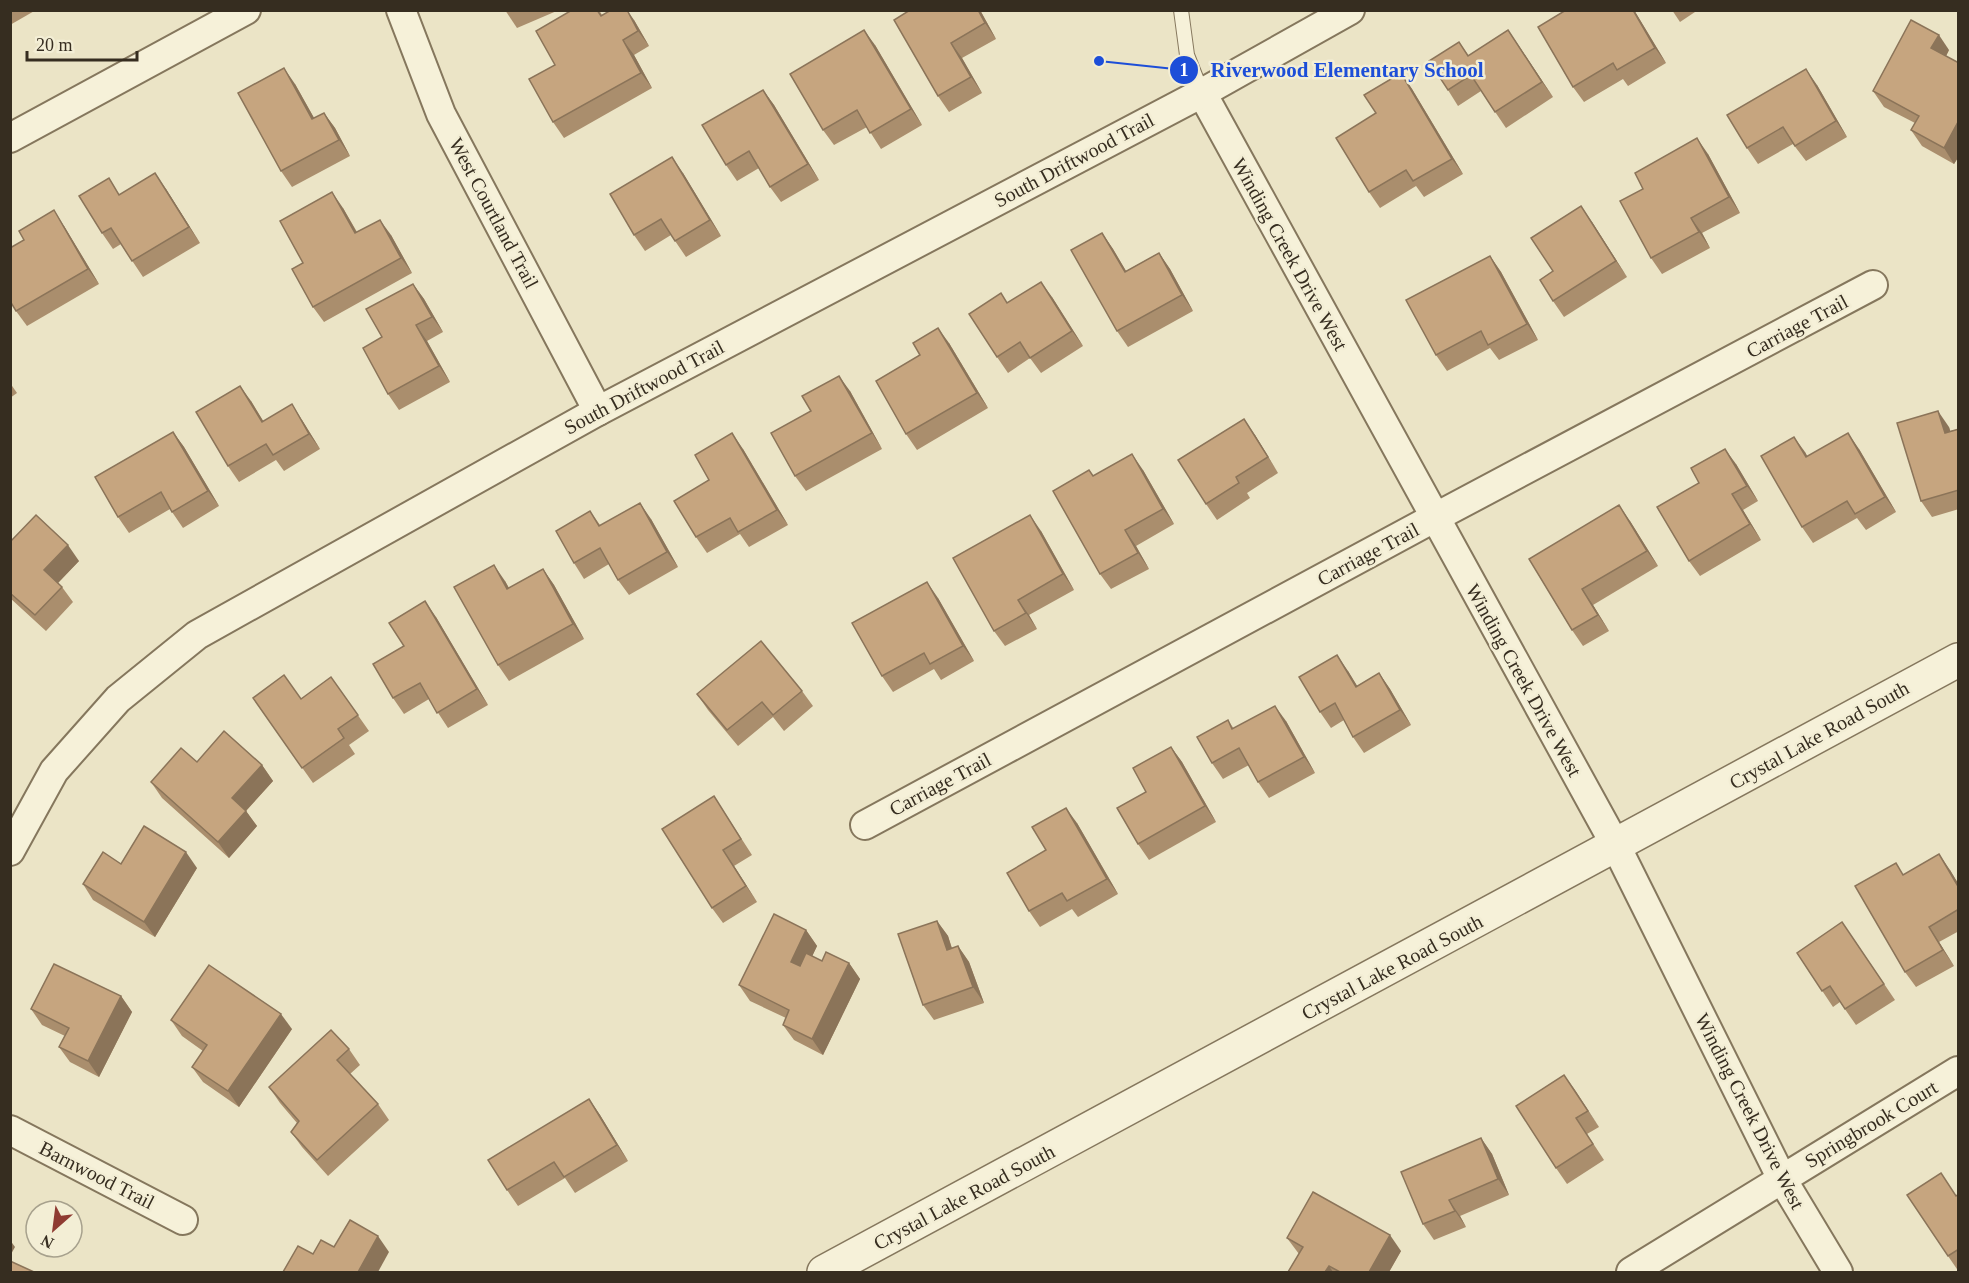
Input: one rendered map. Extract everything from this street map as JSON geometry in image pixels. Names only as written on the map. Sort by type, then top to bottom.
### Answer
[{"type":"street","points":[[10,138],[246,10]]},
{"type":"street","name":"West Courtland Trail","points":[[401,10],[441,114],[598,411]]},
{"type":"street","name":"South Driftwood Trail","points":[[10,851],[54,771],[118,699],[197,635],[598,411],[1202,93],[1350,10]]},
{"type":"street","name":"Winding Creek Drive West","points":[[1202,93],[1616,846],[1782,1179],[1838,1272]]},
{"type":"street","name":"Carriage Trail","points":[[865,825],[1434,518],[1873,285]]},
{"type":"street","name":"Crystal Lake Road South","points":[[824,1272],[1959,660]]},
{"type":"street","name":"Springbrook Court","points":[[1631,1272],[1959,1071]]},
{"type":"street","name":"Barnwood Trail","points":[[10,1130],[183,1220]]},
{"type":"lane","points":[[1180,10],[1187,56],[1202,93]]},
{"type":"building","points":[[572,10],[597,10],[601,16],[611,10],[627,10],[638,31],[623,40],[641,73],[553,122],[529,79],[555,65],[536,31]]},
{"type":"building","points":[[910,10],[978,10],[985,23],[951,43],[971,77],[938,96],[894,20]]},
{"type":"building","points":[[1566,10],[1633,10],[1655,48],[1617,70],[1613,63],[1573,87],[1538,27]]},
{"type":"building","points":[[1911,20],[1939,35],[1931,48],[1959,63],[1959,120],[1944,148],[1911,130],[1919,116],[1873,91]]},
{"type":"building","points":[[864,30],[911,109],[870,133],[857,110],[823,130],[790,74]]},
{"type":"building","points":[[1508,30],[1542,82],[1495,112],[1471,75],[1448,90],[1429,61],[1459,42],[1468,56]]},
{"type":"building","points":[[284,68],[312,119],[324,113],[339,140],[281,171],[238,93]]},
{"type":"building","points":[[1806,69],[1836,121],[1795,146],[1783,127],[1747,148],[1727,115]]},
{"type":"building","points":[[1401,73],[1452,159],[1413,181],[1406,170],[1369,192],[1336,138],[1376,113],[1364,95]]},
{"type":"building","points":[[763,90],[808,164],[770,187],[749,151],[726,165],[702,125]]},
{"type":"building","points":[[1697,138],[1729,197],[1691,218],[1699,232],[1651,258],[1620,201],[1643,189],[1635,173]]},
{"type":"building","points":[[672,157],[710,220],[675,241],[661,219],[634,235],[610,194]]},
{"type":"building","points":[[155,173],[189,227],[132,261],[111,228],[102,233],[79,196],[109,178],[119,195]]},
{"type":"building","points":[[332,192],[355,233],[380,220],[401,258],[313,307],[292,269],[303,263],[280,221]]},
{"type":"building","points":[[1581,206],[1616,261],[1553,301],[1540,280],[1553,271],[1531,238]]},
{"type":"building","points":[[54,210],[88,269],[16,311],[10,301],[10,248],[24,240],[19,231]]},
{"type":"building","points":[[1102,233],[1125,272],[1159,253],[1182,295],[1117,331],[1071,250]]},
{"type":"building","points":[[1490,256],[1527,324],[1488,345],[1481,331],[1436,355],[1406,300]]},
{"type":"building","points":[[1041,282],[1072,331],[1030,358],[1020,342],[997,357],[969,314],[1001,293],[1007,303]]},
{"type":"building","points":[[413,284],[432,317],[416,325],[439,366],[388,394],[363,348],[382,337],[366,309]]},
{"type":"building","points":[[938,328],[977,393],[906,434],[876,381],[920,355],[913,343]]},
{"type":"building","points":[[839,376],[872,433],[795,476],[771,433],[811,411],[802,396]]},
{"type":"building","points":[[240,386],[262,422],[292,404],[309,434],[273,455],[266,444],[228,466],[196,412]]},
{"type":"building","points":[[1938,411],[1945,433],[1959,429],[1959,490],[1921,501],[1897,423]]},
{"type":"building","points":[[1244,419],[1268,457],[1236,477],[1239,483],[1206,504],[1178,460]]},
{"type":"building","points":[[173,432],[208,491],[172,512],[161,492],[118,517],[95,477]]},
{"type":"building","points":[[732,433],[777,510],[738,532],[730,518],[696,537],[674,501],[709,480],[695,455]]},
{"type":"building","points":[[1848,433],[1885,497],[1855,514],[1847,501],[1802,527],[1761,456],[1794,437],[1806,457]]},
{"type":"building","points":[[1725,449],[1747,486],[1732,494],[1750,524],[1689,561],[1657,507],[1699,483],[1691,468]]},
{"type":"building","points":[[1132,454],[1163,509],[1125,530],[1138,553],[1100,574],[1053,491],[1089,470],[1093,476]]},
{"type":"building","points":[[640,503],[667,552],[618,580],[600,548],[574,563],[556,531],[590,511],[599,526]]},
{"type":"building","points":[[1619,505],[1647,551],[1582,589],[1598,615],[1572,630],[1529,559]]},
{"type":"building","points":[[36,515],[68,545],[44,570],[62,587],[35,615],[10,593],[10,542]]},
{"type":"building","points":[[1030,515],[1063,574],[1018,600],[1026,613],[994,631],[953,558]]},
{"type":"building","points":[[494,565],[507,589],[543,569],[573,624],[498,665],[454,587]]},
{"type":"building","points":[[927,582],[963,646],[930,664],[924,653],[882,676],[852,623]]},
{"type":"building","points":[[425,601],[477,689],[437,713],[420,683],[393,698],[373,664],[404,646],[389,623]]},
{"type":"building","points":[[761,641],[802,691],[773,715],[762,702],[727,730],[697,694]]},
{"type":"building","points":[[1337,655],[1356,687],[1379,673],[1400,710],[1353,737],[1335,703],[1320,712],[1299,677]]},
{"type":"building","points":[[284,675],[301,699],[331,677],[358,715],[338,729],[344,738],[302,768],[253,698]]},
{"type":"building","points":[[1275,706],[1304,757],[1258,782],[1239,748],[1212,763],[1197,737],[1228,720],[1232,729]]},
{"type":"building","points":[[224,731],[262,765],[232,798],[246,811],[218,842],[151,782],[181,748],[197,762]]},
{"type":"building","points":[[1171,747],[1205,806],[1138,844],[1117,808],[1146,792],[1133,768]]},
{"type":"building","points":[[714,796],[741,839],[723,850],[746,886],[712,908],[662,829]]},
{"type":"building","points":[[1066,808],[1107,879],[1067,901],[1062,893],[1029,911],[1007,873],[1046,850],[1032,827]]},
{"type":"building","points":[[144,826],[186,852],[144,922],[83,884],[103,852],[121,864]]},
{"type":"building","points":[[1939,854],[1959,888],[1959,909],[1929,927],[1943,950],[1905,972],[1855,886],[1896,863],[1903,875]]},
{"type":"building","points":[[774,914],[806,930],[791,962],[800,966],[806,953],[822,961],[826,952],[849,963],[812,1039],[783,1025],[789,1010],[739,985]]},
{"type":"building","points":[[937,921],[947,950],[958,946],[973,987],[923,1005],[898,934]]},
{"type":"building","points":[[1842,922],[1884,984],[1845,1009],[1830,986],[1822,991],[1797,953]]},
{"type":"building","points":[[54,964],[121,996],[88,1061],[59,1047],[69,1028],[31,1009]]},
{"type":"building","points":[[209,965],[281,1014],[228,1091],[192,1067],[207,1045],[171,1020]]},
{"type":"building","points":[[331,1030],[349,1049],[337,1060],[378,1104],[317,1160],[291,1132],[299,1121],[269,1087]]},
{"type":"building","points":[[1564,1075],[1588,1111],[1576,1118],[1593,1144],[1556,1168],[1516,1106]]},
{"type":"building","points":[[589,1099],[617,1145],[564,1177],[554,1162],[507,1190],[488,1160]]},
{"type":"building","points":[[1481,1138],[1498,1179],[1449,1200],[1455,1211],[1423,1224],[1401,1172]]},
{"type":"building","points":[[1941,1173],[1956,1196],[1959,1194],[1959,1249],[1948,1256],[1907,1195]]},
{"type":"building","points":[[1313,1192],[1390,1235],[1369,1272],[1340,1272],[1329,1266],[1325,1272],[1288,1272],[1303,1247],[1287,1238]]},
{"type":"building","points":[[350,1220],[378,1236],[358,1272],[283,1272],[298,1246],[313,1254],[321,1240],[334,1247]]},
{"type":"building","points":[[10,1261],[34,1272],[10,1272]]},
{"type":"place","name":"Riverwood Elementary School","points":[[1099,61]]}]
